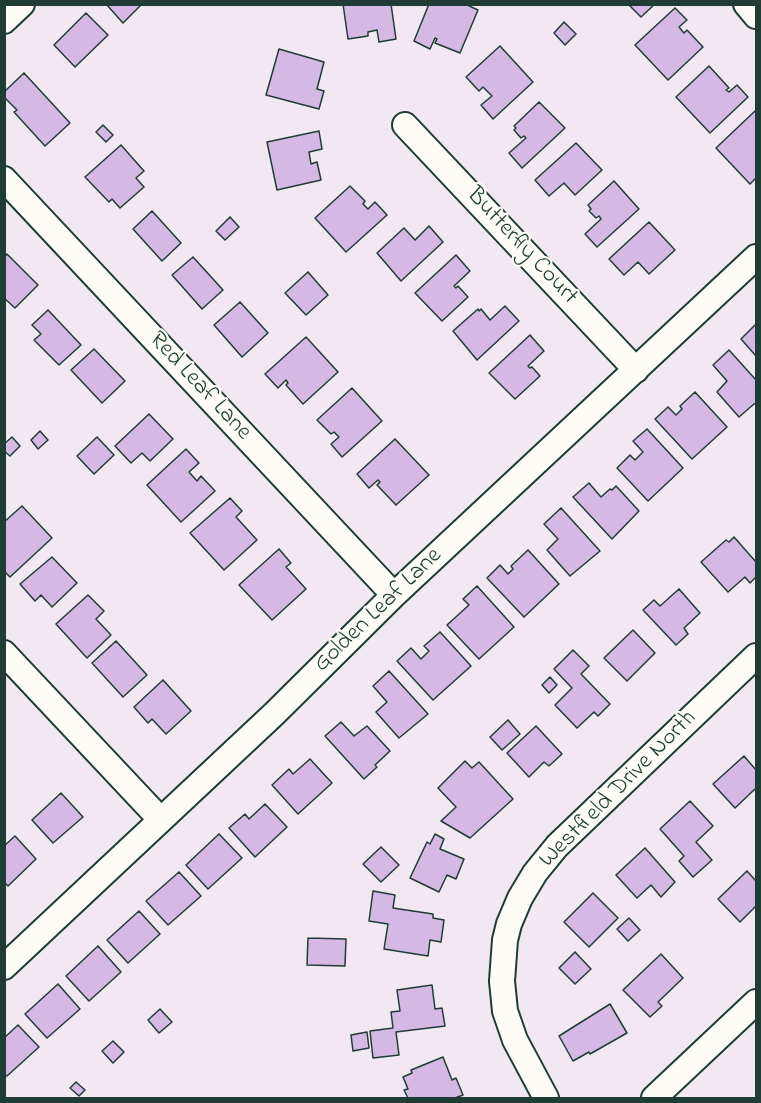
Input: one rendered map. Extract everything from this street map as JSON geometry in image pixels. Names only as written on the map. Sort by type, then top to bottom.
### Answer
[{"type":"street","points":[[4,21],[22,4]]},
{"type":"street","points":[[746,4],[756,16]]},
{"type":"street","name":"Butterfly Court","points":[[405,125],[636,370]]},
{"type":"street","name":"Red Leaf Lane","points":[[4,178],[394,595]]},
{"type":"street","name":"Golden Leaf Lane","points":[[4,968],[274,714],[394,595],[756,257]]},
{"type":"street","points":[[4,653],[161,820]]},
{"type":"street","name":"Westfield Drive North","points":[[546,1098],[515,1040],[505,1011],[502,981],[505,940],[519,898],[556,846],[756,656]]},
{"type":"street","points":[[654,1098],[756,1002]]},
{"type":"building","points":[[106,4],[142,4],[123,23]]},
{"type":"building","points":[[343,4],[391,4],[396,39],[379,42],[377,30],[368,32],[368,36],[348,39]]},
{"type":"building","points":[[429,4],[465,4],[478,10],[460,53],[435,43],[437,39],[435,38],[430,49],[414,41]]},
{"type":"building","points":[[628,4],[655,4],[641,17]]},
{"type":"building","points":[[675,8],[687,20],[679,27],[684,33],[687,30],[703,47],[668,80],[635,45]]},
{"type":"building","points":[[86,13],[108,35],[75,67],[54,45]]},
{"type":"building","points":[[564,22],[576,34],[565,45],[554,33]]},
{"type":"building","points":[[500,46],[533,82],[493,119],[481,105],[492,96],[483,87],[479,91],[466,77]]},
{"type":"building","points":[[279,49],[324,62],[317,89],[324,91],[319,109],[266,95]]},
{"type":"building","points":[[709,66],[729,88],[726,90],[729,92],[737,85],[748,97],[710,133],[676,97]]},
{"type":"building","points":[[24,73],[70,123],[45,146],[14,112],[17,110],[4,97],[4,92]]},
{"type":"building","points":[[539,102],[565,128],[522,168],[509,153],[526,138],[524,136],[521,138],[514,130],[516,128],[514,126]]},
{"type":"building","points":[[755,111],[756,178],[750,184],[716,148]]},
{"type":"building","points":[[103,125],[113,135],[106,142],[96,132]]},
{"type":"building","points":[[319,131],[322,149],[309,152],[311,164],[317,162],[321,180],[277,190],[267,142]]},
{"type":"building","points":[[576,143],[602,170],[575,195],[564,183],[549,196],[535,180]]},
{"type":"building","points":[[121,145],[144,171],[136,178],[144,187],[120,208],[112,199],[109,202],[85,177]]},
{"type":"building","points":[[614,181],[639,209],[597,247],[585,234],[601,219],[599,216],[596,218],[589,211],[591,209],[588,205]]},
{"type":"building","points":[[350,186],[365,201],[363,204],[368,209],[375,202],[387,215],[346,252],[315,218]]},
{"type":"building","points":[[152,211],[181,243],[162,261],[133,229]]},
{"type":"building","points":[[230,217],[239,227],[225,240],[216,231]]},
{"type":"building","points":[[649,222],[675,250],[649,274],[638,262],[624,275],[609,259]]},
{"type":"building","points":[[429,226],[443,242],[401,281],[377,253],[404,228],[415,240]]},
{"type":"building","points":[[7,254],[38,285],[15,308],[4,298],[4,257]]},
{"type":"building","points":[[456,255],[470,271],[454,286],[456,288],[458,286],[468,297],[442,321],[415,293]]},
{"type":"building","points":[[193,257],[223,290],[202,309],[172,275]]},
{"type":"building","points":[[308,272],[328,295],[306,315],[285,293]]},
{"type":"building","points":[[240,302],[268,333],[242,357],[214,325]]},
{"type":"building","points":[[505,306],[519,321],[477,360],[453,331],[478,309],[479,311],[481,309],[490,320]]},
{"type":"building","points":[[48,310],[81,345],[59,365],[34,340],[41,334],[32,325]]},
{"type":"building","points":[[755,325],[756,327],[756,356],[741,339]]},
{"type":"building","points":[[530,335],[544,351],[528,366],[540,376],[515,399],[489,373]]},
{"type":"building","points":[[306,337],[338,372],[303,404],[286,385],[288,383],[286,380],[278,388],[265,374]]},
{"type":"building","points":[[94,349],[125,381],[102,403],[71,370]]},
{"type":"building","points":[[729,350],[756,380],[756,404],[739,417],[717,392],[727,381],[713,365]]},
{"type":"building","points":[[352,388],[382,421],[342,457],[331,444],[339,437],[334,432],[331,434],[317,420]]},
{"type":"building","points":[[695,392],[727,427],[692,459],[655,419],[668,407],[676,415],[682,409],[680,406]]},
{"type":"building","points":[[149,414],[173,439],[150,461],[142,453],[131,463],[115,446]]},
{"type":"building","points":[[647,429],[683,468],[648,501],[617,468],[630,455],[635,460],[643,452],[633,441]]},
{"type":"building","points":[[40,431],[48,440],[38,449],[31,440]]},
{"type":"building","points":[[12,437],[20,446],[10,456],[4,451],[4,444]]},
{"type":"building","points":[[97,437],[114,455],[94,474],[77,456]]},
{"type":"building","points":[[395,439],[429,475],[396,505],[377,485],[380,482],[378,480],[369,488],[357,474]]},
{"type":"building","points":[[186,449],[199,463],[189,472],[197,481],[201,476],[215,491],[181,522],[147,485]]},
{"type":"building","points":[[589,483],[601,497],[616,486],[639,511],[612,539],[573,497]]},
{"type":"building","points":[[230,498],[242,511],[236,517],[257,540],[224,570],[190,533]]},
{"type":"building","points":[[22,506],[52,538],[10,577],[4,571],[4,522]]},
{"type":"building","points":[[561,508],[600,551],[570,576],[547,550],[558,539],[544,524]]},
{"type":"building","points":[[734,537],[756,562],[756,577],[750,583],[745,577],[728,592],[701,562],[726,540],[729,542]]},
{"type":"building","points":[[279,549],[291,563],[286,567],[306,589],[272,620],[239,585]]},
{"type":"building","points":[[528,550],[559,584],[524,617],[487,578],[500,565],[508,574],[513,569],[511,566]]},
{"type":"building","points":[[52,557],[77,583],[52,607],[41,595],[35,601],[20,584]]},
{"type":"building","points":[[477,586],[514,627],[479,659],[447,625],[469,605],[463,599]]},
{"type":"building","points":[[679,589],[700,613],[684,628],[688,634],[676,645],[643,610],[654,600],[660,606]]},
{"type":"building","points":[[88,595],[104,611],[96,619],[111,635],[87,658],[56,624]]},
{"type":"building","points":[[633,630],[655,653],[627,681],[604,658]]},
{"type":"building","points":[[440,632],[471,666],[433,700],[397,661],[411,648],[421,659],[429,651],[424,646]]},
{"type":"building","points":[[116,641],[147,675],[123,697],[92,663]]},
{"type":"building","points":[[573,650],[589,666],[581,674],[610,704],[598,716],[594,712],[577,728],[555,705],[572,688],[554,669]]},
{"type":"building","points":[[389,671],[428,714],[399,738],[376,712],[387,702],[373,686]]},
{"type":"building","points":[[550,677],[557,685],[549,693],[542,685]]},
{"type":"building","points":[[163,680],[191,711],[166,734],[152,719],[148,723],[134,707]]},
{"type":"building","points":[[508,720],[520,734],[502,750],[490,737]]},
{"type":"building","points":[[341,722],[354,736],[367,726],[390,751],[364,779],[325,736]]},
{"type":"building","points":[[536,726],[562,754],[549,766],[544,762],[529,777],[507,753]]},
{"type":"building","points":[[744,756],[756,770],[756,788],[735,808],[713,784]]},
{"type":"building","points":[[310,759],[332,783],[298,814],[272,785],[289,769],[293,774]]},
{"type":"building","points":[[465,761],[472,768],[479,762],[513,799],[470,838],[441,821],[456,807],[438,788]]},
{"type":"building","points":[[61,793],[83,817],[53,843],[32,820]]},
{"type":"building","points":[[690,801],[713,826],[696,842],[712,860],[693,877],[679,861],[684,856],[660,829]]},
{"type":"building","points":[[265,804],[287,827],[255,857],[229,828],[245,814],[249,819]]},
{"type":"building","points":[[219,834],[242,858],[208,889],[186,865]]},
{"type":"building","points":[[435,834],[444,839],[440,849],[464,859],[456,879],[447,875],[439,892],[410,878],[427,842],[430,844]]},
{"type":"building","points":[[15,836],[36,859],[8,886],[4,882],[4,846]]},
{"type":"building","points":[[381,847],[399,865],[381,882],[363,864]]},
{"type":"building","points":[[645,848],[675,882],[661,897],[651,885],[637,898],[616,875]]},
{"type":"building","points":[[747,871],[756,881],[756,906],[740,922],[718,899]]},
{"type":"building","points":[[179,872],[201,896],[168,925],[146,901]]},
{"type":"building","points":[[373,891],[395,895],[393,908],[433,914],[433,918],[444,920],[441,942],[430,940],[428,956],[384,949],[388,924],[369,921]]},
{"type":"building","points":[[593,893],[618,918],[589,947],[564,922]]},
{"type":"building","points":[[139,911],[160,934],[128,963],[107,940]]},
{"type":"building","points":[[629,918],[640,930],[628,941],[617,929]]},
{"type":"building","points":[[308,938],[346,939],[345,966],[307,965]]},
{"type":"building","points":[[98,946],[121,972],[89,1001],[66,976]]},
{"type":"building","points":[[575,952],[591,969],[575,984],[559,968]]},
{"type":"building","points":[[661,954],[683,978],[658,1002],[662,1006],[650,1017],[623,990]]},
{"type":"building","points":[[58,984],[80,1009],[47,1038],[25,1014]]},
{"type":"building","points":[[432,985],[435,1009],[442,1008],[445,1026],[396,1032],[399,1055],[373,1058],[370,1031],[393,1028],[391,1012],[400,1011],[397,990]]},
{"type":"building","points":[[610,1004],[627,1033],[573,1061],[559,1036]]},
{"type":"building","points":[[160,1009],[172,1022],[159,1033],[148,1020]]},
{"type":"building","points":[[18,1025],[39,1047],[7,1076],[4,1074],[4,1038]]},
{"type":"building","points":[[367,1032],[369,1048],[353,1051],[351,1035]]},
{"type":"building","points":[[113,1041],[124,1052],[113,1063],[102,1051]]},
{"type":"building","points":[[443,1057],[452,1080],[456,1078],[463,1095],[455,1098],[408,1098],[404,1090],[408,1089],[403,1077],[412,1073],[411,1070]]},
{"type":"building","points":[[76,1082],[85,1090],[79,1096],[70,1088]]}]
